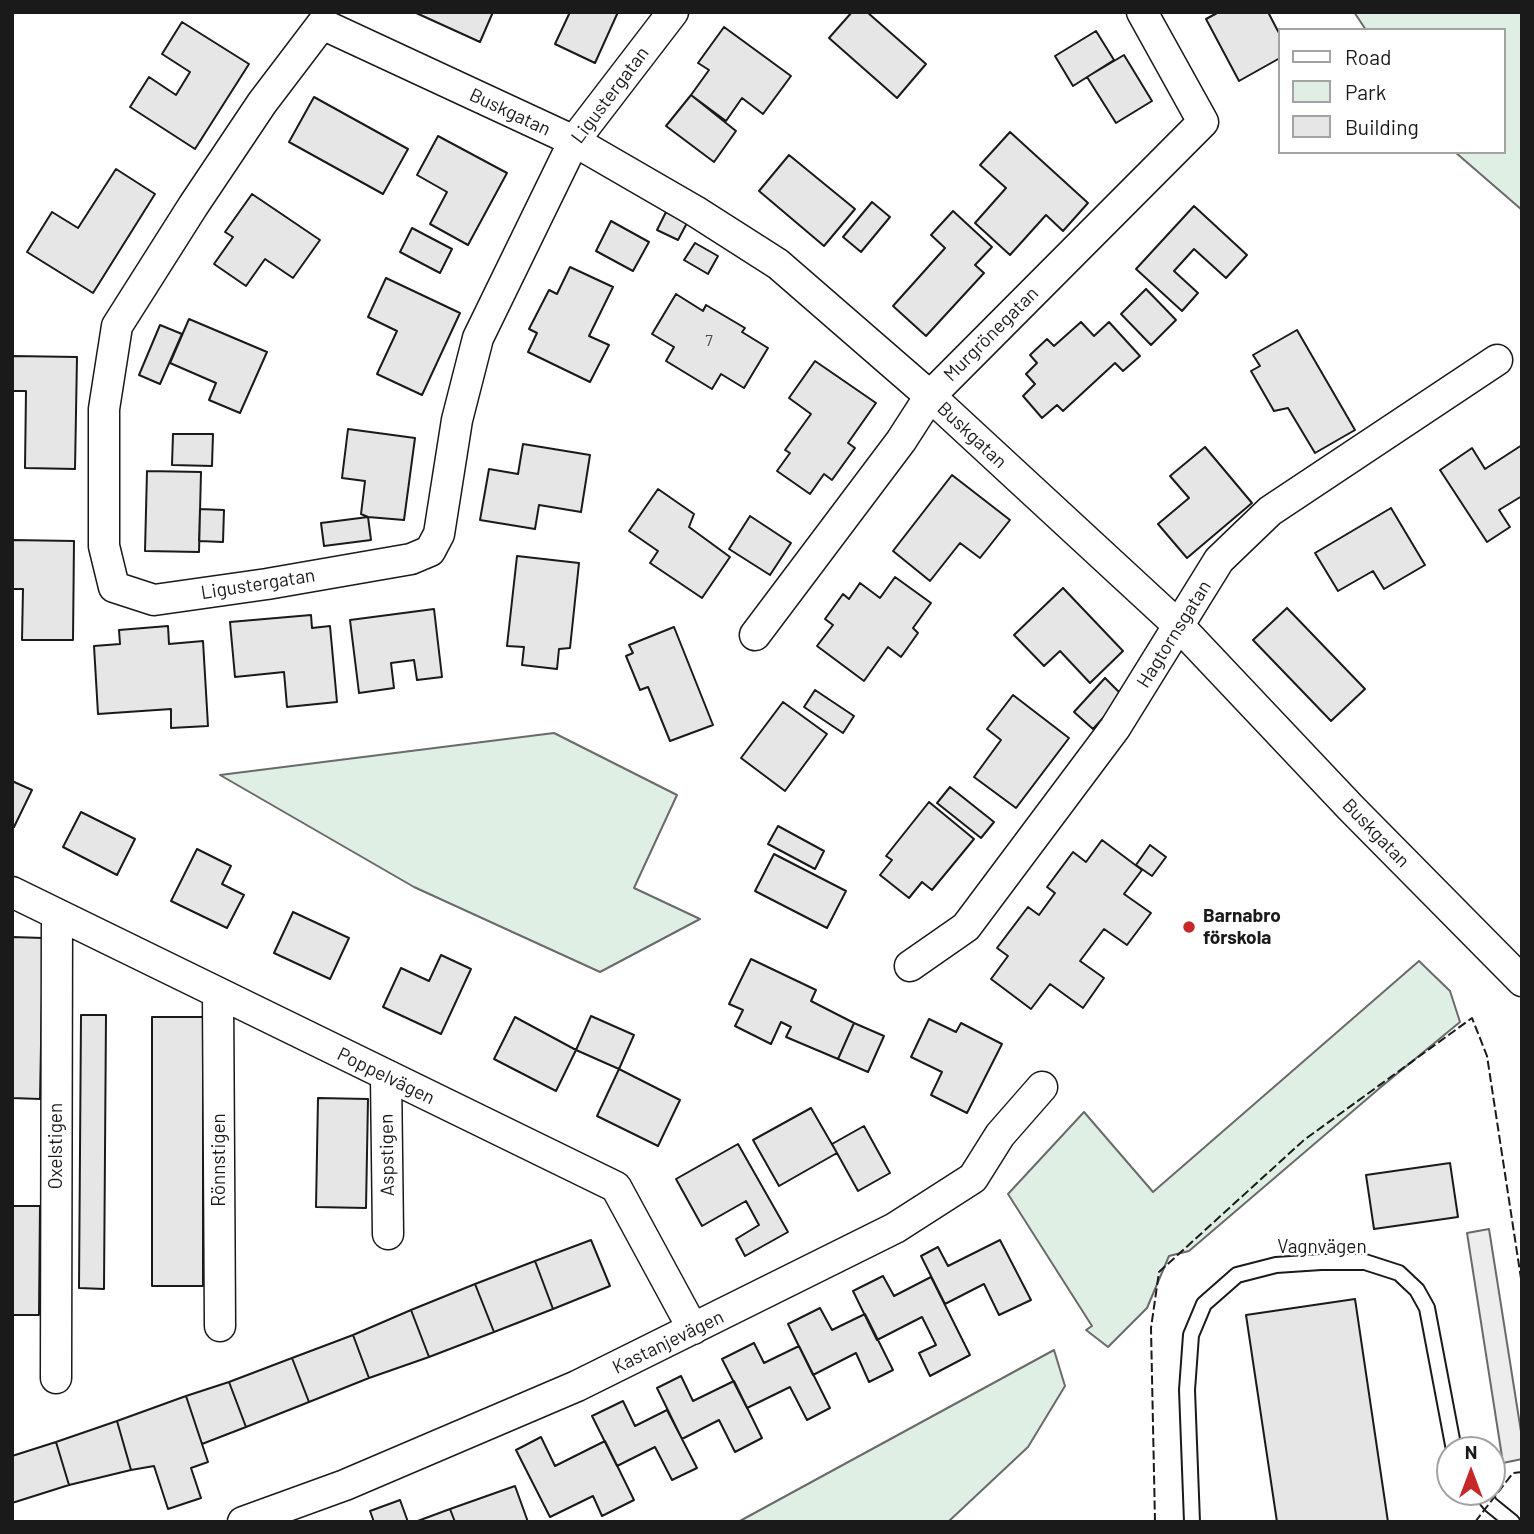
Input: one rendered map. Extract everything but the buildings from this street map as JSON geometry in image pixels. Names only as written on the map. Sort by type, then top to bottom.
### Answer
[{"type":"street","name":"Ligustergatan","points":[[322,24],[262,103],[117,326],[103,433],[104,546],[114,587],[154,600],[306,578],[411,559],[430,551],[439,534],[457,420],[478,338],[574,141],[673,12]]},
{"type":"street","name":"Murgrönegatan","points":[[755,635],[901,441],[930,396],[1203,122],[1142,12]]},
{"type":"street","name":"Buskgatan","points":[[322,24],[574,141],[695,211],[778,264],[930,396],[1179,626],[1351,808],[1522,981]]},
{"type":"street","name":"Hagtornsgatan","points":[[910,966],[966,927],[1115,728],[1219,561],[1270,510],[1497,360]]},
{"type":"street","name":"Poppelvägen","points":[[12,892],[616,1187],[693,1329]]},
{"type":"street","name":"Oxelstigen","points":[[55,1378],[57,914]]},
{"type":"street","name":"Rönnstigen","points":[[218,994],[220,1326]]},
{"type":"street","name":"Aspstigen","points":[[386,1076],[388,1234]]},
{"type":"street","name":"Kastanjevägen","points":[[243,1522],[345,1485],[577,1387],[895,1228],[973,1178],[1000,1135],[1042,1087]]},
{"type":"lane","name":"Vagnvägen","points":[[1192,1522],[1187,1390],[1191,1335],[1204,1304],[1237,1275],[1276,1265],[1321,1262],[1365,1262],[1399,1273],[1416,1290],[1427,1308],[1451,1436]]},
{"type":"lane","points":[[1492,1506],[1512,1522]]},
{"type":"green space","points":[[1354,12],[1522,12],[1522,210],[1457,154],[1506,154],[1506,28],[1365,28]]},
{"type":"green space","points":[[554,733],[677,795],[634,888],[700,919],[600,972],[414,887],[220,775]]},
{"type":"green space","points":[[1419,961],[1450,991],[1460,1022],[1189,1251],[1169,1256],[1147,1308],[1108,1347],[1086,1330],[1092,1326],[1008,1194],[1084,1112],[1153,1192]]},
{"type":"green space","points":[[1054,1350],[1065,1386],[1028,1447],[948,1522],[738,1522]]},
{"type":"shaded area","points":[[1489,1229],[1522,1438],[1522,1459],[1506,1462],[1506,1436],[1499,1436],[1467,1233]]},
{"type":"fence","points":[[1155,1522],[1151,1328],[1159,1272],[1304,1140],[1472,1018],[1487,1056],[1522,1285]]},
{"type":"fence","points":[[1475,1522],[1513,1473],[1522,1472]]},
{"type":"place","name":"Barnabro förskola","points":[[1189,927]]}]
